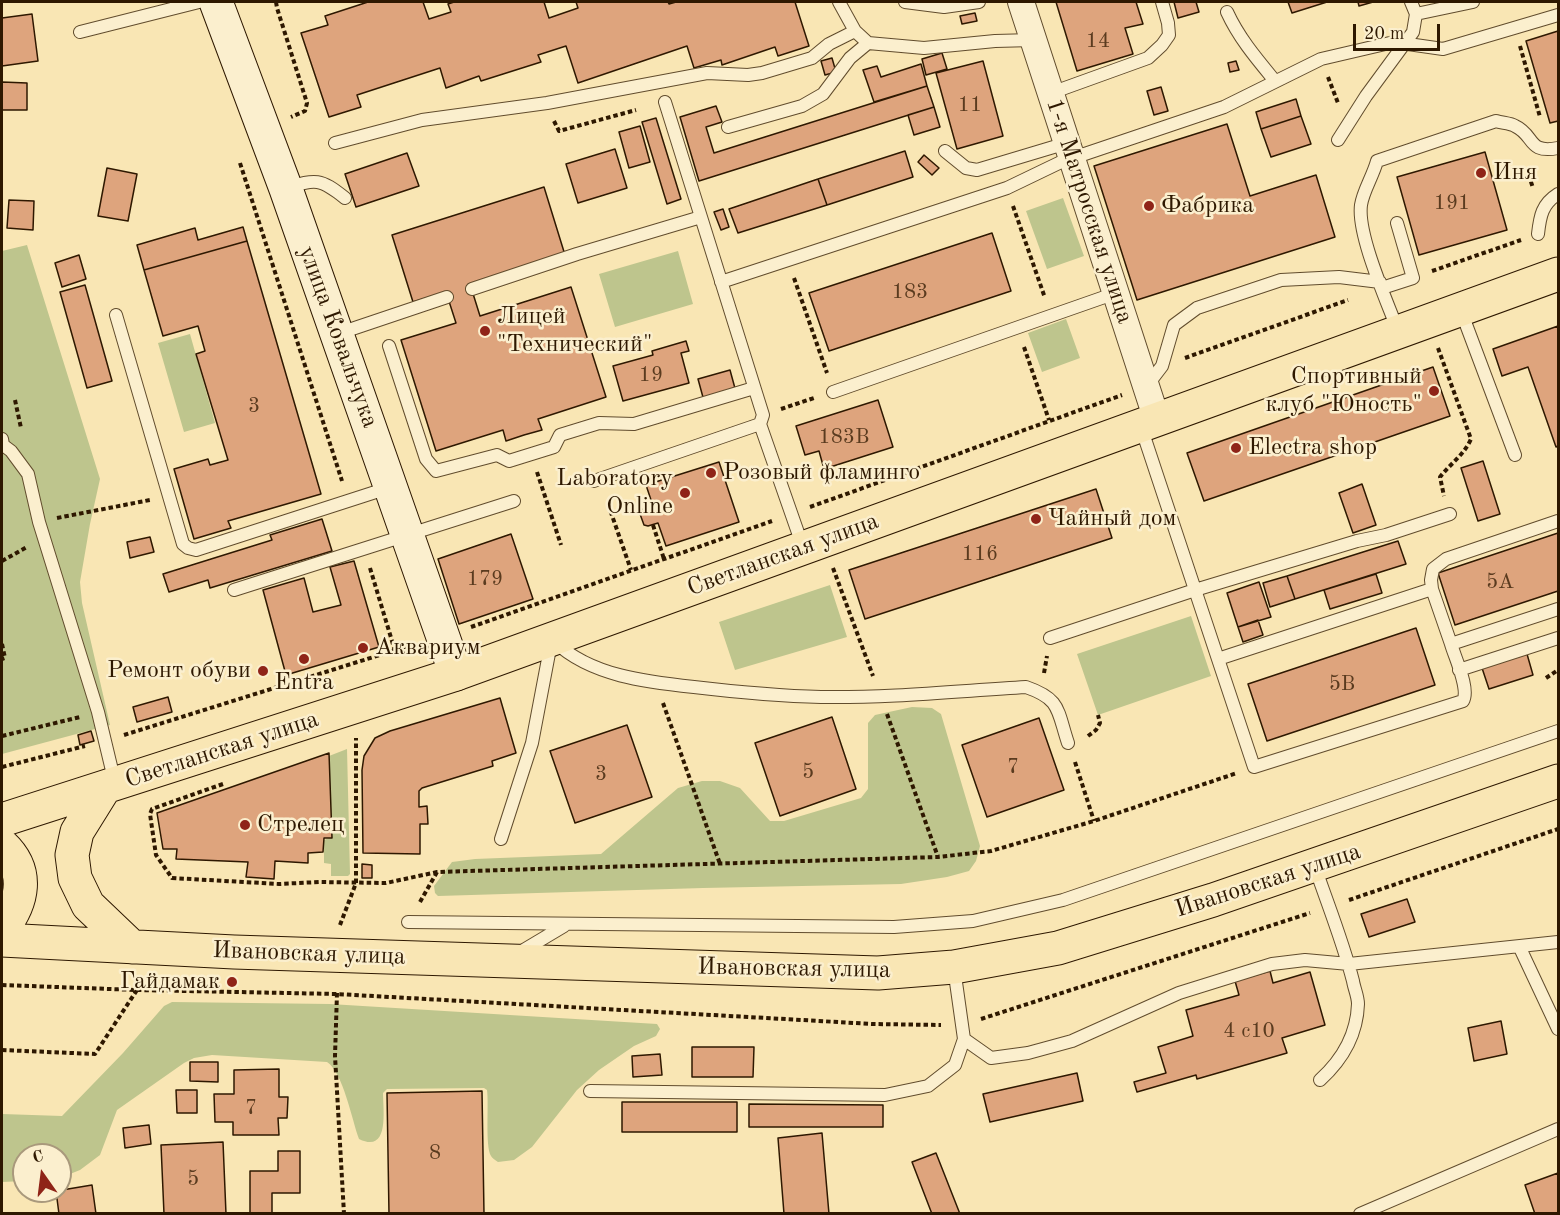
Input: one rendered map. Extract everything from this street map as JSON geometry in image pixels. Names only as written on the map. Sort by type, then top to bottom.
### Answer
[{"type":"main road","name":"улица Ковальчука","points":[[216,2],[286,189],[456,674]]},
{"type":"main road","name":"Светланская улица","points":[[2,820],[456,674],[1558,274]]},
{"type":"main road","name":"Ивановская улица","points":[[2,940],[339,955],[878,973],[954,967],[1058,948],[1315,866],[1558,781]]},
{"type":"main road","points":[[110,785],[77,832],[72,855],[75,878],[88,905],[132,947]]},
{"type":"main road","points":[[2,845],[11,856],[20,876],[20,897],[14,914],[2,929]]},
{"type":"street","name":"1-я Матросская улица","points":[[1021,2],[1146,387],[1149,423]]},
{"type":"lane","points":[[80,32],[199,2]]},
{"type":"lane","points":[[839,2],[855,31],[868,43],[892,47],[924,48],[1033,40]]},
{"type":"lane","points":[[905,2],[944,7],[980,2]]},
{"type":"lane","points":[[1050,93],[1148,58],[1155,53],[1169,35],[1162,2]]},
{"type":"lane","points":[[1338,140],[1413,32],[1416,14],[1411,2]]},
{"type":"lane","points":[[1416,14],[1473,2]]},
{"type":"lane","points":[[1227,12],[1235,30],[1255,60],[1275,81]]},
{"type":"lane","points":[[945,151],[966,168],[977,170],[1069,150],[1224,107],[1321,59],[1385,44],[1404,43],[1443,49],[1558,15]]},
{"type":"lane","points":[[335,143],[422,120],[547,103],[706,74],[762,73],[812,58],[829,44],[855,31]]},
{"type":"lane","points":[[728,127],[802,106],[824,94],[850,58],[868,43]]},
{"type":"lane","points":[[665,102],[754,388],[761,420],[803,548]]},
{"type":"lane","points":[[1399,332],[1367,248],[1360,214],[1361,202],[1377,161],[1496,121],[1516,126],[1534,145],[1543,149],[1558,148]]},
{"type":"lane","points":[[721,282],[1007,188],[1048,167],[1069,150]]},
{"type":"lane","points":[[286,189],[313,180],[323,183],[345,198]]},
{"type":"lane","points":[[1538,234],[1541,213],[1549,200],[1558,194]]},
{"type":"lane","points":[[472,289],[577,254],[701,217]]},
{"type":"lane","points":[[1146,387],[1162,366],[1174,325],[1197,308],[1281,280],[1339,277],[1381,285],[1413,278],[1397,223]]},
{"type":"lane","points":[[833,392],[1116,293]]},
{"type":"lane","points":[[337,334],[447,297]]},
{"type":"lane","points":[[1461,310],[1515,455]]},
{"type":"lane","points":[[116,315],[168,497],[183,544],[188,549],[196,550],[392,487]]},
{"type":"lane","points":[[389,346],[426,459],[436,471],[498,454],[509,461],[554,447],[560,435],[599,423],[634,424],[754,388]]},
{"type":"lane","points":[[594,481],[761,420]]},
{"type":"lane","points":[[1149,423],[1195,590],[1254,767],[1463,701],[1466,696],[1459,670],[1432,589],[1433,569],[1446,559],[1558,521]]},
{"type":"lane","points":[[2,439],[3,445],[11,451],[28,474],[39,522],[106,740],[110,785]]},
{"type":"lane","points":[[234,590],[514,501]]},
{"type":"lane","points":[[1050,638],[1195,590],[1357,541],[1386,535],[1450,514]]},
{"type":"lane","points":[[1218,658],[1432,589]]},
{"type":"lane","points":[[1451,644],[1558,609]]},
{"type":"lane","points":[[1459,670],[1558,638]]},
{"type":"lane","points":[[552,639],[566,653],[593,668],[656,683],[757,694],[823,697],[880,696],[1026,687],[1041,692],[1054,702],[1068,743]]},
{"type":"lane","points":[[501,839],[532,743],[552,639]]},
{"type":"lane","points":[[408,922],[894,927],[973,921],[1063,900],[1558,731]]},
{"type":"lane","points":[[1315,866],[1349,964],[1358,1002],[1347,1048],[1336,1066],[1320,1080]]},
{"type":"lane","points":[[506,961],[564,925]]},
{"type":"lane","points":[[964,1039],[992,1058],[1028,1053],[1072,1041],[1179,993],[1272,964],[1305,960],[1349,964],[1520,948],[1558,942]]},
{"type":"lane","points":[[1520,948],[1558,1029]]},
{"type":"lane","points":[[590,1091],[885,1095],[928,1086],[955,1065],[964,1039],[954,967]]},
{"type":"lane","points":[[1360,1214],[1382,1209],[1558,1129]]},
{"type":"path","points":[[276,2],[307,103],[305,111],[301,113]]},
{"type":"path","points":[[1321,59],[1347,125]]},
{"type":"path","points":[[1524,61],[1534,97]]},
{"type":"path","points":[[239,160],[349,501]]},
{"type":"path","points":[[1019,223],[1052,315]]},
{"type":"path","points":[[1413,278],[1538,234]]},
{"type":"path","points":[[761,420],[833,392],[788,260]]},
{"type":"path","points":[[1162,366],[1381,285]]},
{"type":"path","points":[[1017,327],[1049,420]]},
{"type":"path","points":[[1437,344],[1472,439],[1466,452],[1450,464],[1440,477],[1450,514]]},
{"type":"path","points":[[15,400],[21,429]]},
{"type":"path","points":[[531,455],[561,545]]},
{"type":"path","points":[[39,522],[168,497]]},
{"type":"path","points":[[608,504],[631,570]]},
{"type":"path","points":[[653,525],[664,559]]},
{"type":"path","points":[[364,549],[395,651]]},
{"type":"path","points":[[832,564],[864,652]]},
{"type":"path","points":[[2,767],[106,740],[442,635]]},
{"type":"path","points":[[1041,692],[1050,638]]},
{"type":"path","points":[[2,644],[5,658],[2,659]]},
{"type":"path","points":[[1546,678],[1558,670]]},
{"type":"path","points":[[656,683],[720,864]]},
{"type":"path","points":[[880,696],[938,857]]},
{"type":"path","points":[[2,736],[98,712]]},
{"type":"path","points":[[1087,736],[1096,730],[1100,723],[1098,715]]},
{"type":"path","points":[[345,742],[356,739]]},
{"type":"path","points":[[1068,743],[1094,821]]},
{"type":"path","points":[[339,955],[340,924],[356,883],[356,745]]},
{"type":"path","points":[[231,782],[152,809],[150,814],[156,855],[172,878],[279,884],[386,883],[437,872],[938,857],[991,851],[1094,821],[1254,767]]},
{"type":"path","points":[[2,1050],[95,1054],[137,990]]},
{"type":"path","points":[[337,994],[335,1056],[344,1214]]},
{"type":"green space","points":[[1063,198],[1084,256],[1047,269],[1026,211]]},
{"type":"green space","points":[[27,245],[100,479],[80,582],[82,603],[110,725],[2,754],[2,251]]},
{"type":"green space","points":[[678,251],[693,304],[615,327],[599,274]]},
{"type":"green space","points":[[1066,319],[1080,358],[1042,372],[1028,333]]},
{"type":"green space","points":[[190,334],[215,423],[184,432],[158,343]]},
{"type":"green space","points":[[830,585],[847,637],[735,670],[719,622]]},
{"type":"green space","points":[[1191,616],[1211,676],[1098,715],[1077,654]]},
{"type":"green space","points":[[912,707],[932,708],[941,714],[980,846],[976,861],[969,871],[901,884],[438,896],[435,893],[434,886],[452,862],[601,854],[678,788],[702,781],[720,781],[740,788],[770,821],[784,821],[861,798],[868,789],[868,723],[875,715]]},
{"type":"green space","points":[[347,749],[350,874],[331,876],[331,864],[324,863],[324,840],[332,837],[329,756]]},
{"type":"green space","points":[[172,1002],[330,1004],[657,1024],[660,1029],[656,1036],[634,1046],[599,1070],[577,1090],[532,1147],[514,1160],[498,1162],[491,1156],[488,1144],[487,1090],[484,1088],[387,1089],[383,1093],[383,1128],[376,1141],[369,1142],[359,1139],[338,1076],[327,1062],[212,1055],[194,1058],[184,1063],[117,1110],[100,1155],[80,1170],[72,1173],[72,1143],[12,1143],[12,1182],[2,1182],[2,1114],[62,1116],[123,1053],[164,1006]]},
{"type":"building","points":[[368,2],[423,2],[429,19],[451,12],[448,4],[454,2],[544,2],[549,18],[578,8],[576,2],[668,2],[669,4],[676,2],[795,2],[809,46],[778,56],[775,47],[722,65],[721,60],[694,68],[687,46],[578,83],[566,46],[538,55],[541,62],[481,81],[479,76],[446,88],[440,68],[357,95],[361,107],[329,117],[301,33],[328,25],[325,16]]},
{"type":"building","points":[[1056,2],[1136,2],[1143,24],[1125,28],[1133,54],[1077,71]]},
{"type":"building","points":[[1174,2],[1196,2],[1199,12],[1178,18]]},
{"type":"building","points":[[1288,2],[1327,2],[1292,13]]},
{"type":"building","points":[[1358,2],[1373,2],[1359,6]]},
{"type":"building","points":[[975,13],[977,21],[962,24],[960,16]]},
{"type":"building","points":[[32,14],[38,61],[2,66],[2,18]]},
{"type":"building","points":[[1558,31],[1558,121],[1550,123],[1526,41]]},
{"type":"building","points":[[942,53],[947,69],[926,75],[922,59]]},
{"type":"building","points":[[832,58],[836,72],[825,75],[821,61]]},
{"type":"building","points":[[983,61],[1003,136],[957,149],[936,73]]},
{"type":"building","points":[[1236,61],[1239,70],[1230,72],[1228,63]]},
{"type":"building","points":[[921,64],[927,86],[874,102],[863,70],[877,66],[881,77]]},
{"type":"building","points":[[2,82],[27,83],[27,110],[2,110]]},
{"type":"building","points":[[927,86],[934,107],[699,181],[680,117],[716,106],[722,122],[706,127],[714,153]]},
{"type":"building","points":[[1161,87],[1168,111],[1154,115],[1147,91]]},
{"type":"building","points":[[1296,99],[1301,116],[1261,129],[1256,112]]},
{"type":"building","points":[[934,107],[940,127],[914,135],[908,115]]},
{"type":"building","points":[[1301,116],[1311,144],[1271,157],[1261,129]]},
{"type":"building","points":[[656,118],[681,199],[667,204],[642,122]]},
{"type":"building","points":[[1227,124],[1250,196],[1316,175],[1335,237],[1137,300],[1094,166]]},
{"type":"building","points":[[640,126],[650,162],[629,168],[619,132]]},
{"type":"building","points":[[615,149],[627,188],[578,203],[566,164]]},
{"type":"building","points":[[905,151],[913,177],[827,205],[818,179]]},
{"type":"building","points":[[1485,152],[1507,230],[1419,255],[1397,177]]},
{"type":"building","points":[[407,153],[419,186],[356,207],[345,174]]},
{"type":"building","points":[[924,155],[939,168],[932,175],[918,162]]},
{"type":"building","points":[[107,168],[137,174],[128,221],[98,216]]},
{"type":"building","points":[[818,179],[827,205],[738,233],[729,209]]},
{"type":"building","points":[[544,187],[565,255],[470,284],[480,316],[571,287],[606,397],[538,419],[542,430],[506,441],[503,430],[436,451],[401,340],[456,323],[446,292],[413,302],[392,235]]},
{"type":"building","points":[[9,200],[34,201],[33,230],[7,228]]},
{"type":"building","points":[[723,209],[729,227],[721,230],[714,212]]},
{"type":"building","points":[[243,227],[247,241],[144,270],[137,245],[195,228],[198,240]]},
{"type":"building","points":[[992,233],[1011,291],[829,351],[809,293]]},
{"type":"building","points":[[247,241],[321,494],[228,521],[231,528],[194,539],[174,469],[208,459],[210,465],[228,460],[196,354],[205,351],[198,326],[163,336],[144,270]]},
{"type":"building","points":[[79,255],[86,279],[62,287],[55,263]]},
{"type":"building","points":[[85,285],[112,381],[87,388],[60,292]]},
{"type":"building","points":[[1558,326],[1558,446],[1556,447],[1528,367],[1502,376],[1493,349]]},
{"type":"building","points":[[686,341],[689,351],[681,353],[689,383],[623,401],[613,366],[653,355],[652,351]]},
{"type":"building","points":[[1433,367],[1450,416],[1204,501],[1187,453]]},
{"type":"building","points":[[730,370],[736,392],[704,401],[698,379]]},
{"type":"building","points":[[878,400],[893,447],[824,469],[819,451],[805,455],[796,426]]},
{"type":"building","points":[[1483,461],[1500,514],[1478,521],[1461,468]]},
{"type":"building","points":[[719,462],[739,522],[666,546],[658,523],[644,525],[640,514],[643,509],[653,506],[646,485]]},
{"type":"building","points":[[1362,484],[1376,525],[1353,533],[1339,493]]},
{"type":"building","points":[[1096,489],[1112,538],[865,619],[849,570]]},
{"type":"building","points":[[322,519],[332,551],[210,588],[208,580],[169,592],[163,574],[272,540],[270,535]]},
{"type":"building","points":[[1558,533],[1558,591],[1455,625],[1438,573]]},
{"type":"building","points":[[511,534],[533,599],[459,624],[438,559]]},
{"type":"building","points":[[150,537],[154,552],[130,558],[127,542]]},
{"type":"building","points":[[1398,541],[1406,564],[1295,599],[1287,576]]},
{"type":"building","points":[[354,561],[379,647],[286,675],[263,590],[304,578],[313,612],[341,605],[330,567]]},
{"type":"building","points":[[1376,574],[1382,593],[1330,609],[1324,590]]},
{"type":"building","points":[[1287,576],[1295,599],[1270,607],[1263,583]]},
{"type":"building","points":[[1259,582],[1271,617],[1238,627],[1227,593]]},
{"type":"building","points":[[1258,620],[1263,635],[1243,642],[1238,627]]},
{"type":"building","points":[[1416,628],[1435,685],[1267,741],[1248,684]]},
{"type":"building","points":[[1527,654],[1533,675],[1489,689],[1482,668]]},
{"type":"building","points":[[168,697],[172,712],[137,722],[133,707]]},
{"type":"building","points":[[500,698],[516,753],[492,761],[493,766],[422,788],[419,791],[419,807],[427,806],[428,824],[420,824],[420,854],[363,853],[362,770],[364,756],[375,738],[390,731]]},
{"type":"building","points":[[832,717],[856,789],[780,816],[755,743]]},
{"type":"building","points":[[1039,718],[1064,790],[987,817],[962,745]]},
{"type":"building","points":[[627,725],[652,797],[575,823],[550,751]]},
{"type":"building","points":[[91,731],[94,741],[80,745],[78,735]]},
{"type":"building","name":"Стрелец","points":[[329,753],[332,838],[324,838],[323,852],[308,853],[308,863],[275,861],[274,879],[246,877],[248,862],[176,859],[177,849],[163,849],[157,813]]},
{"type":"building","points":[[362,864],[372,865],[372,878],[362,878]]},
{"type":"building","points":[[1407,899],[1415,922],[1369,937],[1361,914]]},
{"type":"building","points":[[1270,971],[1273,983],[1310,972],[1325,1025],[1282,1038],[1287,1053],[1197,1079],[1196,1075],[1137,1092],[1134,1082],[1166,1073],[1158,1047],[1193,1036],[1186,1010],[1239,995],[1235,981]]},
{"type":"building","points":[[1501,1021],[1507,1054],[1474,1061],[1468,1028]]},
{"type":"building","points":[[692,1047],[754,1047],[753,1077],[692,1077]]},
{"type":"building","points":[[660,1054],[662,1075],[633,1077],[632,1056]]},
{"type":"building","points":[[190,1062],[218,1062],[218,1082],[190,1081]]},
{"type":"building","points":[[279,1069],[279,1097],[288,1097],[287,1118],[278,1118],[279,1135],[233,1135],[233,1122],[215,1122],[214,1094],[234,1094],[234,1070]]},
{"type":"building","points":[[1077,1073],[1083,1101],[990,1122],[983,1094]]},
{"type":"building","points":[[176,1090],[197,1090],[197,1113],[177,1113]]},
{"type":"building","points":[[482,1091],[484,1214],[389,1214],[387,1093]]},
{"type":"building","points":[[622,1102],[737,1102],[737,1132],[622,1132]]},
{"type":"building","points":[[749,1104],[883,1105],[883,1127],[749,1127]]},
{"type":"building","points":[[149,1125],[151,1144],[125,1148],[123,1128]]},
{"type":"building","points":[[822,1133],[829,1214],[784,1214],[778,1138]]},
{"type":"building","points":[[223,1142],[226,1214],[164,1214],[161,1145]]},
{"type":"building","points":[[278,1151],[300,1151],[300,1193],[272,1193],[272,1214],[250,1214],[250,1171],[278,1171]]},
{"type":"building","points":[[936,1153],[960,1214],[932,1214],[912,1162]]},
{"type":"building","points":[[1558,1173],[1558,1214],[1535,1214],[1525,1185]]},
{"type":"building","points":[[92,1185],[96,1214],[59,1214],[58,1203],[72,1203],[72,1188]]},
{"type":"place","name":"Иня","points":[[1481,173]]},
{"type":"place","name":"Фабрика","points":[[1149,206]]},
{"type":"place","name":"Лицей \"Технический\"","points":[[485,331]]},
{"type":"place","name":"Спортивный клуб \"Юность\"","points":[[1434,391]]},
{"type":"place","name":"Electra shop","points":[[1236,448]]},
{"type":"place","name":"Розовый фламинго","points":[[711,473]]},
{"type":"place","name":"Laboratory Online","points":[[685,493]]},
{"type":"place","name":"Чайный дом","points":[[1036,519]]},
{"type":"place","name":"Аквариум","points":[[363,648]]},
{"type":"place","name":"Entra","points":[[304,659]]},
{"type":"place","name":"Ремонт обуви","points":[[263,671]]},
{"type":"place","name":"Стрелец","points":[[245,825]]},
{"type":"place","name":"Гайдамак","points":[[232,982]]}]
